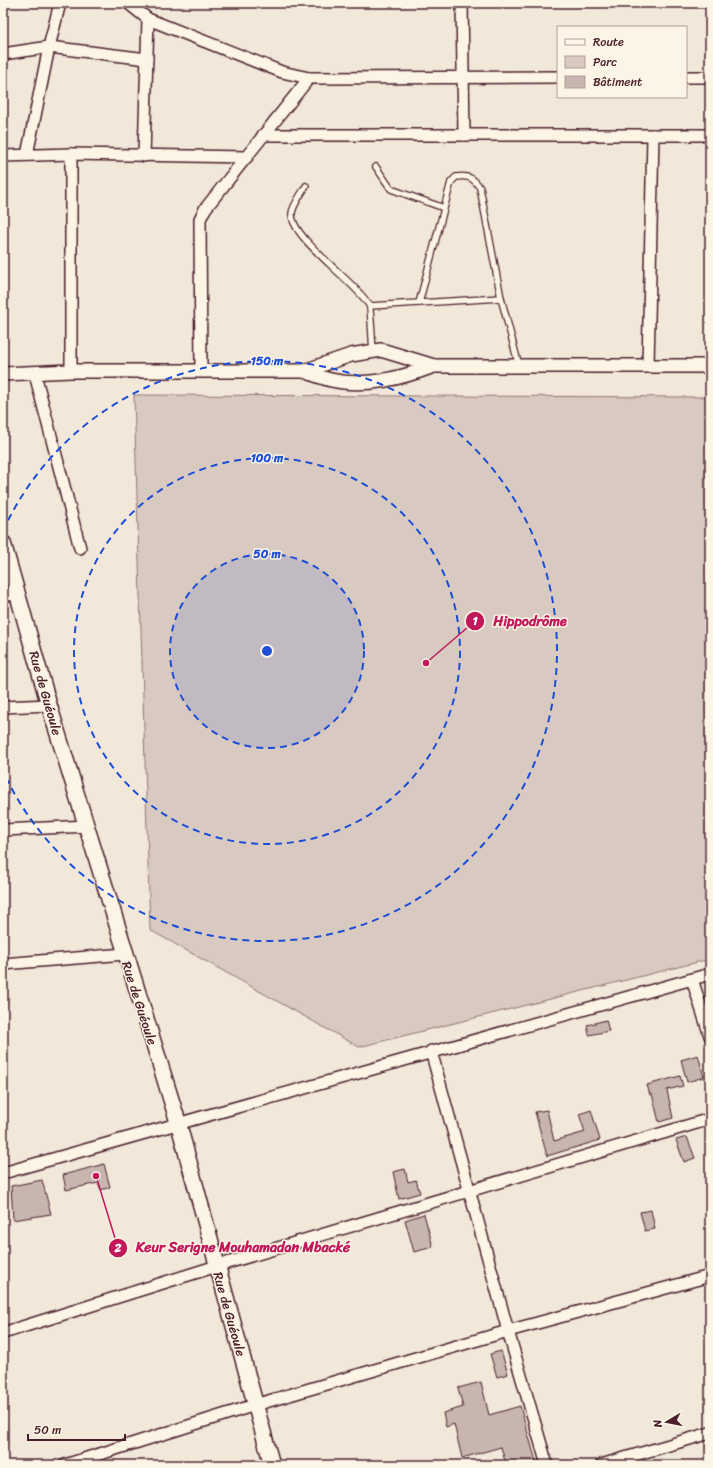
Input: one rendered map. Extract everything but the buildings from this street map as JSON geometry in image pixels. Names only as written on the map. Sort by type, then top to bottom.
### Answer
[{"type":"main road","name":"Rue de Guéoule","points":[[3,543],[10,594],[88,826],[124,954],[178,1122],[272,1465]]},
{"type":"street","points":[[27,155],[49,47],[60,3]]},
{"type":"street","points":[[128,3],[148,19],[282,72],[309,78],[557,77]]},
{"type":"street","points":[[462,3],[464,135]]},
{"type":"street","points":[[144,156],[148,19]]},
{"type":"street","points":[[3,54],[49,47],[146,59]]},
{"type":"street","points":[[687,77],[710,77]]},
{"type":"street","points":[[201,371],[200,219],[205,209],[309,78]]},
{"type":"street","points":[[648,366],[653,135]]},
{"type":"street","points":[[264,136],[710,135]]},
{"type":"street","points":[[71,154],[71,372]]},
{"type":"street","points":[[3,156],[71,154],[246,157]]},
{"type":"street","points":[[304,371],[340,358],[373,350],[381,350],[434,366],[710,366]]},
{"type":"street","points":[[3,374],[71,372],[304,371],[331,380],[365,383],[398,378],[434,366]]},
{"type":"street","points":[[35,374],[80,548]]},
{"type":"street","points":[[3,707],[48,705]]},
{"type":"street","points":[[3,830],[88,826]]},
{"type":"street","points":[[3,964],[124,954]]},
{"type":"street","points":[[3,1173],[178,1122],[710,974]]},
{"type":"street","points":[[692,979],[710,1036]]},
{"type":"street","points":[[431,1051],[508,1332],[547,1465]]},
{"type":"street","points":[[3,1333],[217,1266],[710,1119]]},
{"type":"street","points":[[65,1465],[255,1405],[508,1332],[710,1276]]},
{"type":"street","points":[[601,1465],[710,1433]]},
{"type":"lane","points":[[376,167],[391,189],[444,208]]},
{"type":"lane","points":[[419,303],[451,182],[456,177],[466,176],[475,180],[480,188],[501,298],[519,366]]},
{"type":"lane","points":[[306,186],[292,212],[294,226],[306,241],[338,271],[370,306],[373,350]]},
{"type":"lane","points":[[370,306],[501,298]]},
{"type":"green space","points":[[134,395],[710,397],[710,959],[359,1047],[150,930]]},
{"type":"place","name":"Hippodrôme","points":[[426,663]]},
{"type":"place","name":"Keur Serigne Mouhamadan Mbacké","points":[[96,1176]]}]
